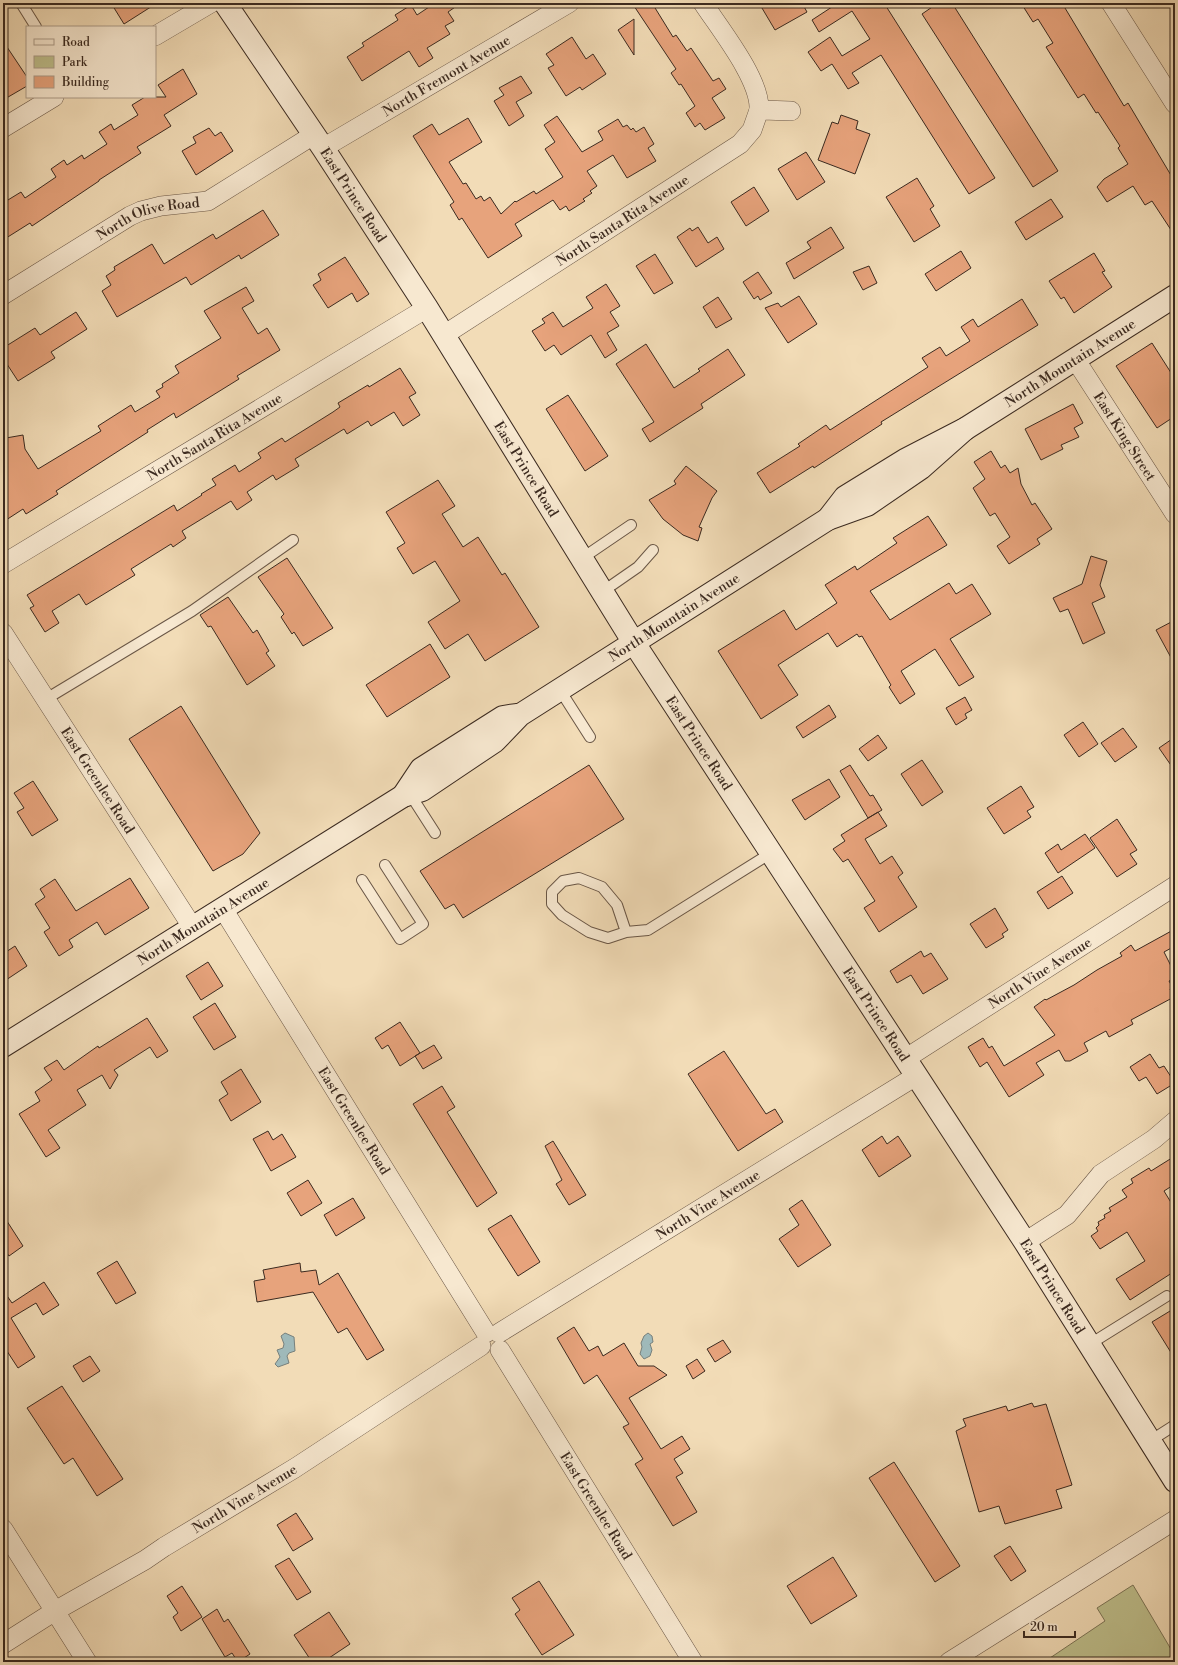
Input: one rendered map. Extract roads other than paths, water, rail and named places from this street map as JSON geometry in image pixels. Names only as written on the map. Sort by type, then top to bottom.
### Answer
[{"type":"main road","name":"East Prince Road","points":[[225,3],[319,141],[427,308],[634,643],[1025,1242],[1175,1481]]},
{"type":"main road","name":"North Mountain Avenue","points":[[4,1044],[407,795],[421,769],[503,717],[520,715],[828,519],[866,505],[921,468],[965,429],[1175,296]]},
{"type":"street","points":[[156,35],[211,3]]},
{"type":"street","name":"North Fremont Avenue","points":[[319,141],[569,3]]},
{"type":"street","points":[[703,3],[751,76],[758,94],[759,110],[791,111]]},
{"type":"street","points":[[1111,3],[1175,104]]},
{"type":"street","points":[[3,128],[52,98]]},
{"type":"street","name":"North Santa Rita Avenue","points":[[444,335],[740,144],[752,130],[759,110]]},
{"type":"street","name":"North Olive Road","points":[[3,295],[130,216],[141,211],[161,206],[208,201],[319,141]]},
{"type":"street","name":"North Santa Rita Avenue","points":[[3,564],[427,308]]},
{"type":"street","name":"East King Street","points":[[1075,359],[1175,514]]},
{"type":"street","name":"East Greenlee Road","points":[[3,633],[193,928]]},
{"type":"street","name":"North Vine Avenue","points":[[3,1644],[55,1611],[145,1560],[295,1468],[491,1340],[666,1232],[911,1067],[1175,886]]},
{"type":"street","name":"East Greenlee Road","points":[[223,909],[693,1662]]},
{"type":"street","points":[[1025,1242],[1068,1215],[1101,1174],[1154,1139],[1175,1121]]},
{"type":"street","points":[[949,1662],[1175,1520]]},
{"type":"street","points":[[3,1529],[87,1662]]},
{"type":"lane","points":[[21,3],[35,26]]},
{"type":"lane","points":[[581,558],[631,525]]},
{"type":"lane","points":[[46,699],[192,611],[293,540]]},
{"type":"lane","points":[[602,592],[638,567],[654,550]]},
{"type":"lane","points":[[560,690],[590,737]]},
{"type":"lane","points":[[407,795],[435,833]]},
{"type":"lane","points":[[626,932],[617,905],[602,886],[579,878],[563,881],[552,892],[552,904],[562,915],[589,932],[608,938],[626,932],[648,930],[771,853]]},
{"type":"lane","points":[[362,880],[400,939],[423,924],[386,865]]},
{"type":"lane","points":[[1090,1344],[1167,1296]]},
{"type":"lane","points":[[1150,1441],[1175,1425]]},
{"type":"water","points":[[285,1333],[294,1337],[295,1351],[289,1353],[287,1356],[289,1363],[278,1367],[275,1364],[280,1357],[277,1350],[283,1348],[284,1344],[281,1336]]},
{"type":"water","points":[[648,1333],[652,1336],[653,1342],[650,1344],[652,1350],[650,1356],[644,1359],[640,1354],[642,1347],[641,1343],[644,1336]]}]
